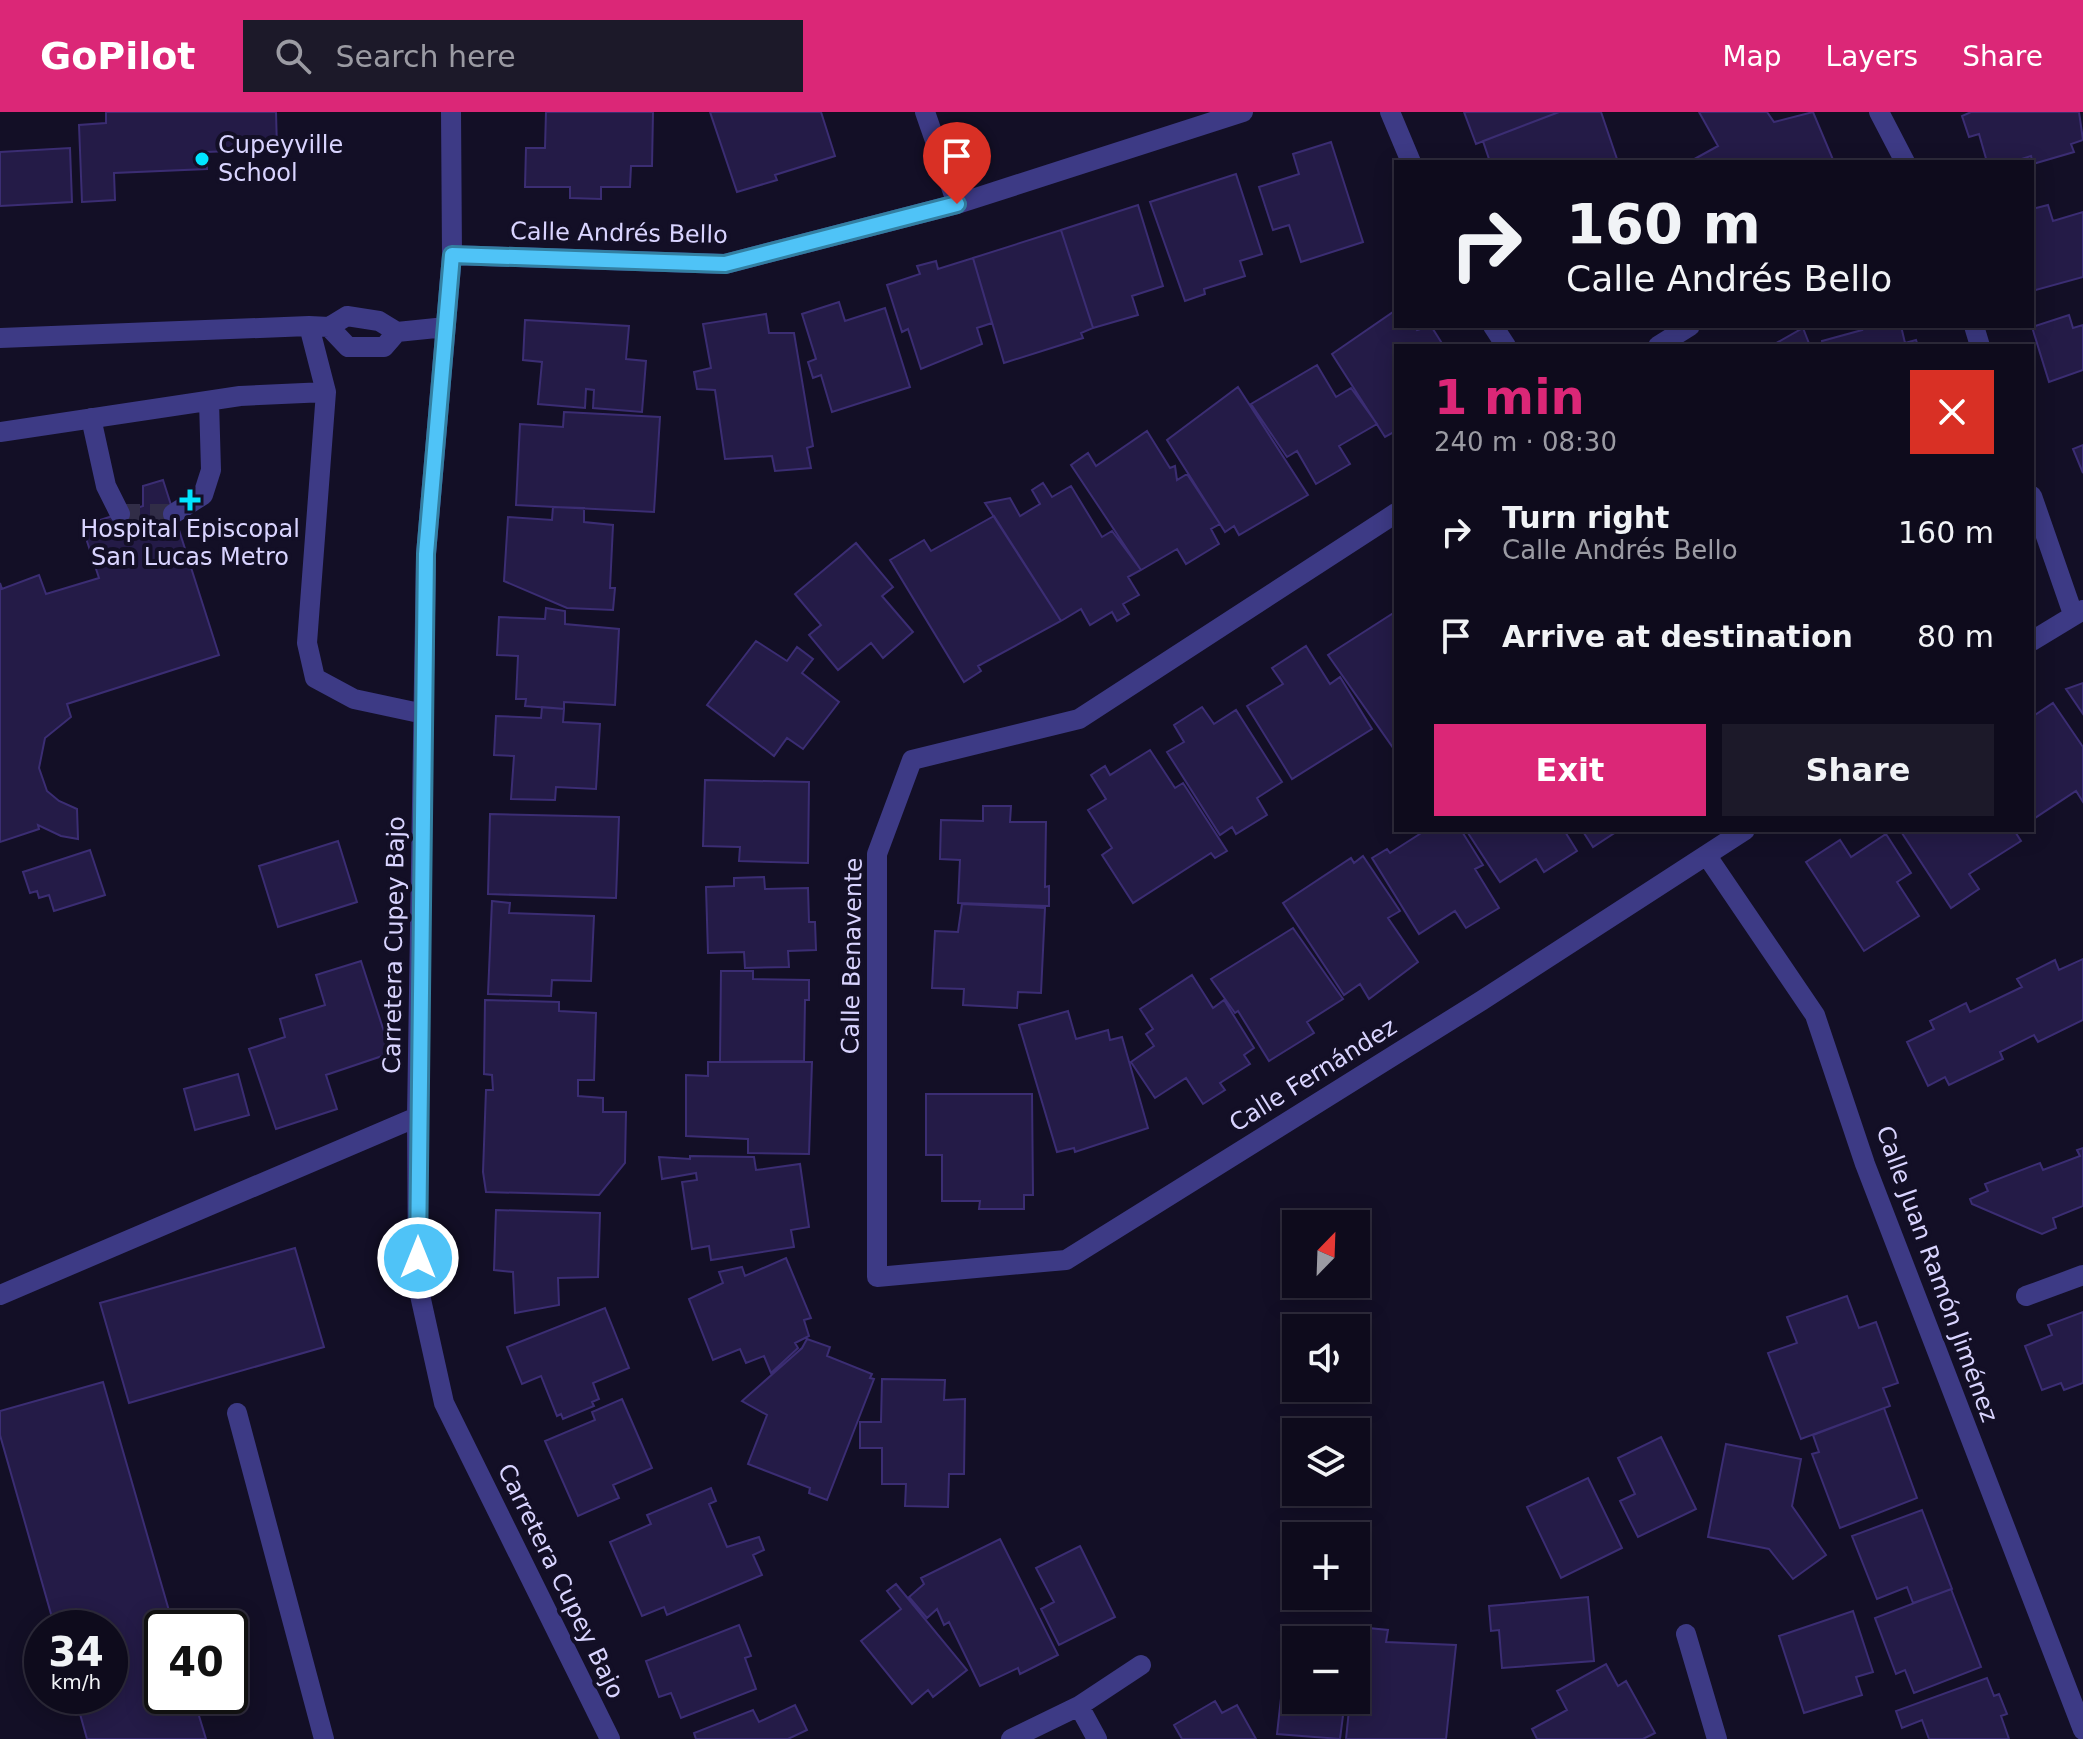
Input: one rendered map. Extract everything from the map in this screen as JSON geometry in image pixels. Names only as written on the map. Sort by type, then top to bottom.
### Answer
[{"type":"street","name":"Carretera Cupey Bajo","points":[[451,112],[452,255],[426,554],[417,1117],[418,1286],[444,1403],[610,1739]]},
{"type":"street","points":[[925,112],[957,204]]},
{"type":"street","name":"Calle Andrés Bello","points":[[452,255],[725,264],[957,204],[1243,112]]},
{"type":"street","points":[[1390,112],[1410,160]]},
{"type":"street","points":[[1879,112],[1904,160]]},
{"type":"street","points":[[0,338],[319,326],[347,316],[379,321],[397,332],[446,327]]},
{"type":"street","points":[[319,326],[348,347],[384,347],[397,332]]},
{"type":"street","points":[[319,326],[326,392],[307,643],[309,662],[315,678],[354,699],[424,714]]},
{"type":"street","points":[[1661,344],[1687,328]]},
{"type":"street","points":[[0,432],[209,401],[326,392]]},
{"type":"street","points":[[173,514],[203,495],[211,470],[209,401]]},
{"type":"street","points":[[91,418],[106,486],[120,514]]},
{"type":"street","points":[[2034,501],[2078,612],[2034,640]]},
{"type":"street","name":"Calle Benavente","points":[[877,1277],[877,854],[912,760],[1079,719],[1394,514]]},
{"type":"street","name":"Calle Fernández","points":[[877,1277],[1066,1260],[1481,1001],[1742,832]]},
{"type":"street","name":"Calle Juan Ramón Jiménez","points":[[1707,856],[1815,1015],[1865,1164],[2083,1730]]},
{"type":"street","points":[[0,1295],[417,1117]]},
{"type":"street","points":[[2026,1296],[2083,1275]]},
{"type":"street","points":[[237,1413],[324,1739]]},
{"type":"street","points":[[1686,1634],[1717,1739]]},
{"type":"street","points":[[1011,1739],[1079,1706],[1141,1665]]},
{"type":"street","points":[[1079,1706],[1097,1739]]},
{"type":"building","points":[[106,112],[276,112],[277,149],[206,152],[207,169],[114,173],[115,200],[82,202],[79,125],[106,123]]},
{"type":"building","points":[[546,112],[653,112],[652,166],[631,166],[630,187],[601,187],[601,199],[570,198],[570,187],[525,187],[526,148],[545,148]]},
{"type":"building","points":[[710,112],[821,112],[835,156],[775,175],[777,180],[737,192]]},
{"type":"building","points":[[1464,112],[1559,112],[1476,144]]},
{"type":"building","points":[[1559,112],[1601,112],[1617,160],[1489,160],[1483,141]]},
{"type":"building","points":[[1699,112],[1767,112],[1774,122],[1813,112],[1833,160],[1693,160],[1718,146]]},
{"type":"building","points":[[1971,112],[2079,112],[2083,140],[2071,144],[2074,152],[2034,164],[2031,156],[2018,160],[1986,160],[1979,134],[1969,137],[1962,116]]},
{"type":"building","points":[[1331,142],[1363,242],[1301,262],[1289,225],[1273,230],[1259,187],[1299,174],[1293,154]]},
{"type":"building","points":[[70,148],[72,202],[0,206],[0,152]]},
{"type":"building","points":[[1236,174],[1262,254],[1240,261],[1245,276],[1204,289],[1205,294],[1185,301],[1150,202]]},
{"type":"building","points":[[1138,205],[1163,286],[1132,296],[1138,315],[1093,328],[1061,230]]},
{"type":"building","points":[[2048,205],[2053,221],[2083,212],[2083,277],[2034,290],[2034,208]]},
{"type":"building","points":[[1061,230],[1093,328],[1081,333],[1083,338],[1004,363],[973,258]]},
{"type":"building","points":[[973,258],[992,323],[977,328],[982,344],[921,369],[908,329],[902,332],[887,285],[920,274],[917,266],[936,261],[938,269]]},
{"type":"building","points":[[839,302],[845,321],[885,308],[910,387],[832,412],[821,375],[813,378],[808,362],[816,359],[802,314]]},
{"type":"building","points":[[1394,311],[1394,328],[1432,328],[1442,344],[1394,344],[1394,432],[1385,437],[1332,354]]},
{"type":"building","points":[[766,314],[769,333],[794,333],[813,446],[807,448],[811,468],[775,471],[772,456],[725,459],[715,390],[697,389],[694,372],[711,368],[703,324]]},
{"type":"building","points":[[2069,315],[2073,328],[2083,325],[2083,370],[2049,382],[2034,326]]},
{"type":"building","points":[[525,320],[629,326],[626,359],[646,361],[642,412],[593,408],[594,390],[586,389],[585,408],[538,404],[542,362],[523,360]]},
{"type":"building","points":[[1803,328],[1809,344],[1775,344]]},
{"type":"building","points":[[1901,328],[1905,343],[1916,340],[1917,344],[1823,344],[1822,341],[1862,330]]},
{"type":"building","points":[[1317,365],[1336,397],[1351,388],[1377,424],[1339,446],[1350,464],[1316,484],[1297,451],[1287,457],[1251,404]]},
{"type":"building","points":[[1238,387],[1308,495],[1239,535],[1234,526],[1225,532],[1167,440]]},
{"type":"building","points":[[564,412],[660,417],[654,512],[516,505],[520,424],[563,427]]},
{"type":"building","points":[[1147,431],[1170,468],[1175,466],[1177,480],[1187,474],[1220,524],[1211,529],[1219,544],[1186,564],[1177,549],[1141,570],[1071,465],[1088,453],[1096,466]]},
{"type":"building","points":[[2083,445],[2083,473],[2073,449]]},
{"type":"building","points":[[163,480],[219,655],[67,704],[71,717],[45,738],[39,768],[47,791],[59,801],[77,809],[78,839],[61,836],[38,825],[39,829],[0,842],[0,583],[2,589],[39,575],[46,594],[99,578],[82,526],[143,506],[143,486]]},
{"type":"building","points":[[1043,483],[1052,497],[1071,486],[1102,537],[1112,531],[1141,570],[1128,577],[1139,595],[1123,604],[1129,614],[1117,621],[1112,612],[1090,625],[1081,609],[1061,621],[985,503],[1010,498],[1020,516],[1040,504],[1032,490]]},
{"type":"building","points":[[553,507],[584,508],[584,522],[613,525],[610,588],[615,588],[613,610],[567,608],[504,581],[508,517],[552,520]]},
{"type":"building","points":[[994,516],[1061,621],[978,666],[981,671],[964,682],[890,560],[924,540],[931,551]]},
{"type":"building","points":[[856,543],[893,587],[882,596],[913,632],[883,658],[871,643],[838,670],[809,635],[821,625],[795,594]]},
{"type":"building","points":[[546,608],[565,611],[565,624],[619,629],[615,705],[564,702],[564,709],[525,706],[526,699],[516,699],[518,656],[497,655],[499,617],[545,619]]},
{"type":"building","points":[[1394,613],[1394,749],[1328,655]]},
{"type":"building","points":[[756,641],[787,661],[797,647],[813,659],[802,673],[839,702],[803,749],[787,738],[774,756],[707,705]]},
{"type":"building","points":[[1306,646],[1330,684],[1340,677],[1372,729],[1292,779],[1247,706],[1283,684],[1272,668]]},
{"type":"building","points":[[2083,683],[2083,714],[2066,689]]},
{"type":"building","points":[[2053,703],[2083,747],[2083,802],[2076,791],[2034,819],[2034,716]]},
{"type":"building","points":[[542,707],[564,709],[563,722],[600,724],[596,789],[556,787],[555,800],[511,799],[514,756],[494,755],[496,716],[541,718]]},
{"type":"building","points":[[1202,707],[1214,724],[1236,710],[1282,782],[1257,798],[1267,815],[1236,834],[1232,827],[1220,835],[1167,752],[1184,742],[1174,725]]},
{"type":"building","points":[[1150,750],[1175,788],[1183,783],[1227,851],[1215,858],[1211,853],[1133,903],[1102,855],[1112,848],[1088,810],[1106,799],[1091,775],[1105,766],[1110,775]]},
{"type":"building","points":[[705,780],[809,782],[808,863],[739,861],[740,847],[703,846]]},
{"type":"building","points":[[983,806],[1011,806],[1010,822],[1046,822],[1045,887],[1049,886],[1049,906],[958,903],[960,860],[940,859],[941,820],[983,821]]},
{"type":"building","points":[[490,814],[619,817],[616,898],[488,894]]},
{"type":"building","points":[[1423,832],[1462,832],[1483,865],[1475,869],[1499,908],[1466,928],[1455,911],[1419,934],[1372,858],[1387,849],[1390,853]]},
{"type":"building","points":[[1467,832],[1565,832],[1577,851],[1544,872],[1536,859],[1500,882]]},
{"type":"building","points":[[1583,832],[1616,832],[1593,847]]},
{"type":"building","points":[[1901,832],[2015,832],[2021,841],[1969,874],[1979,889],[1951,908]]},
{"type":"building","points":[[1886,834],[1911,873],[1897,882],[1919,916],[1864,951],[1806,862],[1840,840],[1851,857]]},
{"type":"building","points":[[338,841],[357,902],[278,927],[259,866]]},
{"type":"building","points":[[90,850],[105,895],[54,911],[49,895],[39,898],[37,891],[30,893],[23,872]]},
{"type":"building","points":[[1363,856],[1400,911],[1388,918],[1418,962],[1369,999],[1360,984],[1344,995],[1283,903],[1351,858],[1354,863]]},
{"type":"building","points":[[764,877],[765,889],[808,888],[809,922],[815,922],[816,950],[788,951],[789,967],[745,968],[744,952],[708,953],[706,887],[734,886],[734,878]]},
{"type":"building","points":[[492,901],[510,903],[509,913],[594,916],[591,981],[552,980],[551,996],[488,994]]},
{"type":"building","points":[[962,904],[1045,908],[1041,993],[1018,992],[1017,1008],[963,1005],[964,989],[932,988],[935,931],[958,932]]},
{"type":"building","points":[[1293,928],[1343,999],[1307,1022],[1314,1033],[1269,1061],[1238,1011],[1235,1013],[1211,979]]},
{"type":"building","points":[[2083,959],[2083,1020],[2038,1042],[2034,1035],[2000,1052],[2003,1059],[1949,1085],[1945,1077],[1928,1086],[1907,1042],[1934,1029],[1930,1021],[1966,1003],[1970,1012],[2022,987],[2017,979],[2055,960],[2059,970]]},
{"type":"building","points":[[361,961],[391,1053],[326,1075],[337,1109],[276,1129],[249,1049],[285,1037],[280,1019],[325,1005],[316,975]]},
{"type":"building","points":[[721,971],[753,971],[753,979],[809,980],[809,1000],[805,1000],[804,1061],[720,1062]]},
{"type":"building","points":[[1192,975],[1213,1008],[1224,1000],[1254,1048],[1244,1055],[1250,1064],[1220,1083],[1225,1090],[1203,1104],[1186,1078],[1155,1098],[1131,1062],[1154,1046],[1146,1034],[1153,1029],[1140,1009]]},
{"type":"building","points":[[485,1000],[559,1002],[559,1011],[596,1013],[594,1080],[578,1080],[578,1096],[603,1098],[603,1112],[626,1112],[625,1163],[599,1195],[486,1192],[483,1172],[486,1090],[493,1090],[492,1075],[484,1074]]},
{"type":"building","points":[[1068,1011],[1076,1039],[1108,1030],[1110,1040],[1122,1037],[1148,1128],[1075,1152],[1074,1148],[1057,1152],[1019,1025]]},
{"type":"building","points":[[708,1062],[812,1062],[809,1154],[748,1153],[748,1139],[686,1136],[686,1075],[708,1076]]},
{"type":"building","points":[[238,1074],[249,1115],[195,1130],[184,1089]]},
{"type":"building","points":[[926,1094],[1032,1094],[1033,1195],[1024,1195],[1024,1209],[979,1209],[980,1201],[942,1201],[942,1155],[926,1155]]},
{"type":"building","points":[[2083,1148],[2083,1206],[2053,1218],[2056,1228],[2042,1234],[1972,1204],[1970,1199],[1988,1191],[1985,1184],[2040,1163],[2043,1170],[2080,1156],[2077,1150]]},
{"type":"building","points":[[690,1156],[754,1157],[756,1170],[800,1164],[809,1227],[791,1230],[794,1247],[711,1260],[709,1246],[692,1249],[682,1182],[697,1180],[696,1173],[662,1179],[659,1157],[690,1159]]},
{"type":"building","points":[[496,1210],[600,1213],[598,1277],[558,1278],[559,1305],[515,1313],[513,1272],[494,1270]]},
{"type":"building","points":[[295,1248],[324,1347],[129,1403],[100,1303]]},
{"type":"building","points":[[786,1258],[811,1318],[804,1320],[809,1336],[795,1343],[798,1348],[771,1373],[764,1356],[746,1363],[740,1349],[713,1360],[689,1299],[723,1283],[719,1272],[742,1267],[745,1276]]},
{"type":"building","points":[[1847,1296],[1859,1328],[1876,1322],[1898,1383],[1883,1388],[1890,1406],[1801,1439],[1768,1353],[1797,1343],[1787,1317]]},
{"type":"building","points":[[605,1308],[629,1368],[593,1383],[599,1399],[592,1402],[594,1406],[563,1419],[561,1414],[557,1416],[541,1376],[522,1384],[507,1347]]},
{"type":"building","points":[[2083,1312],[2083,1383],[2064,1390],[2061,1383],[2042,1390],[2025,1346],[2052,1335],[2048,1325]]},
{"type":"building","points":[[807,1339],[830,1347],[827,1356],[872,1374],[870,1378],[874,1379],[827,1500],[809,1493],[810,1488],[748,1464],[767,1415],[742,1401],[802,1348]]},
{"type":"building","points":[[882,1379],[945,1380],[944,1400],[965,1399],[964,1474],[949,1474],[948,1507],[905,1506],[906,1484],[882,1484],[882,1448],[860,1448],[860,1422],[881,1422]]},
{"type":"building","points":[[103,1382],[169,1610],[144,1610],[144,1714],[198,1714],[206,1739],[87,1739],[80,1714],[128,1714],[128,1610],[50,1610],[0,1435],[0,1411]]},
{"type":"building","points":[[622,1399],[652,1468],[613,1485],[619,1498],[578,1516],[545,1441],[595,1420],[592,1412]]},
{"type":"building","points":[[1884,1408],[1917,1498],[1840,1528],[1812,1454],[1819,1452],[1813,1435]]},
{"type":"building","points":[[1661,1437],[1696,1509],[1638,1537],[1620,1501],[1635,1494],[1618,1458]]},
{"type":"building","points":[[1726,1444],[1801,1459],[1792,1506],[1826,1555],[1793,1579],[1769,1549],[1708,1537]]},
{"type":"building","points":[[1588,1478],[1622,1548],[1561,1578],[1527,1507]]},
{"type":"building","points":[[711,1488],[716,1501],[709,1504],[727,1547],[759,1537],[764,1550],[753,1555],[762,1575],[667,1615],[664,1607],[642,1616],[610,1542],[651,1524],[647,1515]]},
{"type":"building","points":[[1922,1510],[1952,1589],[1913,1603],[1907,1587],[1877,1599],[1852,1536]]},
{"type":"building","points":[[1000,1539],[1058,1655],[1020,1674],[1018,1668],[980,1686],[949,1622],[944,1625],[937,1609],[927,1618],[909,1597],[924,1584],[921,1578]]},
{"type":"building","points":[[1080,1546],[1115,1617],[1059,1645],[1041,1609],[1054,1602],[1036,1568]]},
{"type":"building","points":[[896,1584],[967,1670],[933,1697],[928,1690],[912,1704],[861,1641],[901,1609],[887,1591]]},
{"type":"building","points":[[1951,1589],[1981,1667],[1914,1693],[1905,1670],[1896,1674],[1875,1618]]},
{"type":"building","points":[[1588,1597],[1594,1661],[1502,1668],[1499,1630],[1491,1631],[1489,1606]]},
{"type":"building","points":[[1853,1611],[1873,1672],[1856,1677],[1862,1695],[1804,1713],[1779,1636]]},
{"type":"building","points":[[739,1625],[751,1656],[745,1658],[756,1689],[681,1718],[671,1693],[659,1697],[646,1661]]},
{"type":"building","points":[[1370,1628],[1388,1630],[1386,1642],[1456,1645],[1446,1739],[1346,1739],[1349,1714],[1370,1714]]},
{"type":"building","points":[[1606,1664],[1618,1686],[1626,1681],[1655,1733],[1643,1739],[1537,1739],[1532,1729],[1567,1710],[1557,1691]]},
{"type":"building","points":[[1987,1678],[1994,1696],[1999,1694],[2007,1714],[2001,1716],[2009,1739],[1929,1739],[1922,1720],[1902,1728],[1896,1711]]},
{"type":"building","points":[[1282,1689],[1282,1714],[1343,1714],[1340,1739],[1277,1734]]},
{"type":"building","points":[[1215,1701],[1222,1713],[1237,1705],[1256,1739],[1182,1739],[1174,1725]]},
{"type":"building","points":[[795,1705],[807,1730],[788,1739],[696,1739],[694,1733],[753,1710],[759,1722]]},
{"type":"tunnel","points":[[120,514],[173,514]]},
{"type":"place","name":"Cupeyville School","points":[[202,159]]},
{"type":"place","name":"Hospital Episcopal San Lucas Metro","points":[[190,500]]},
{"type":"route","points":[[418,1258],[417,1117],[426,554],[452,255],[725,264],[957,204]]}]
